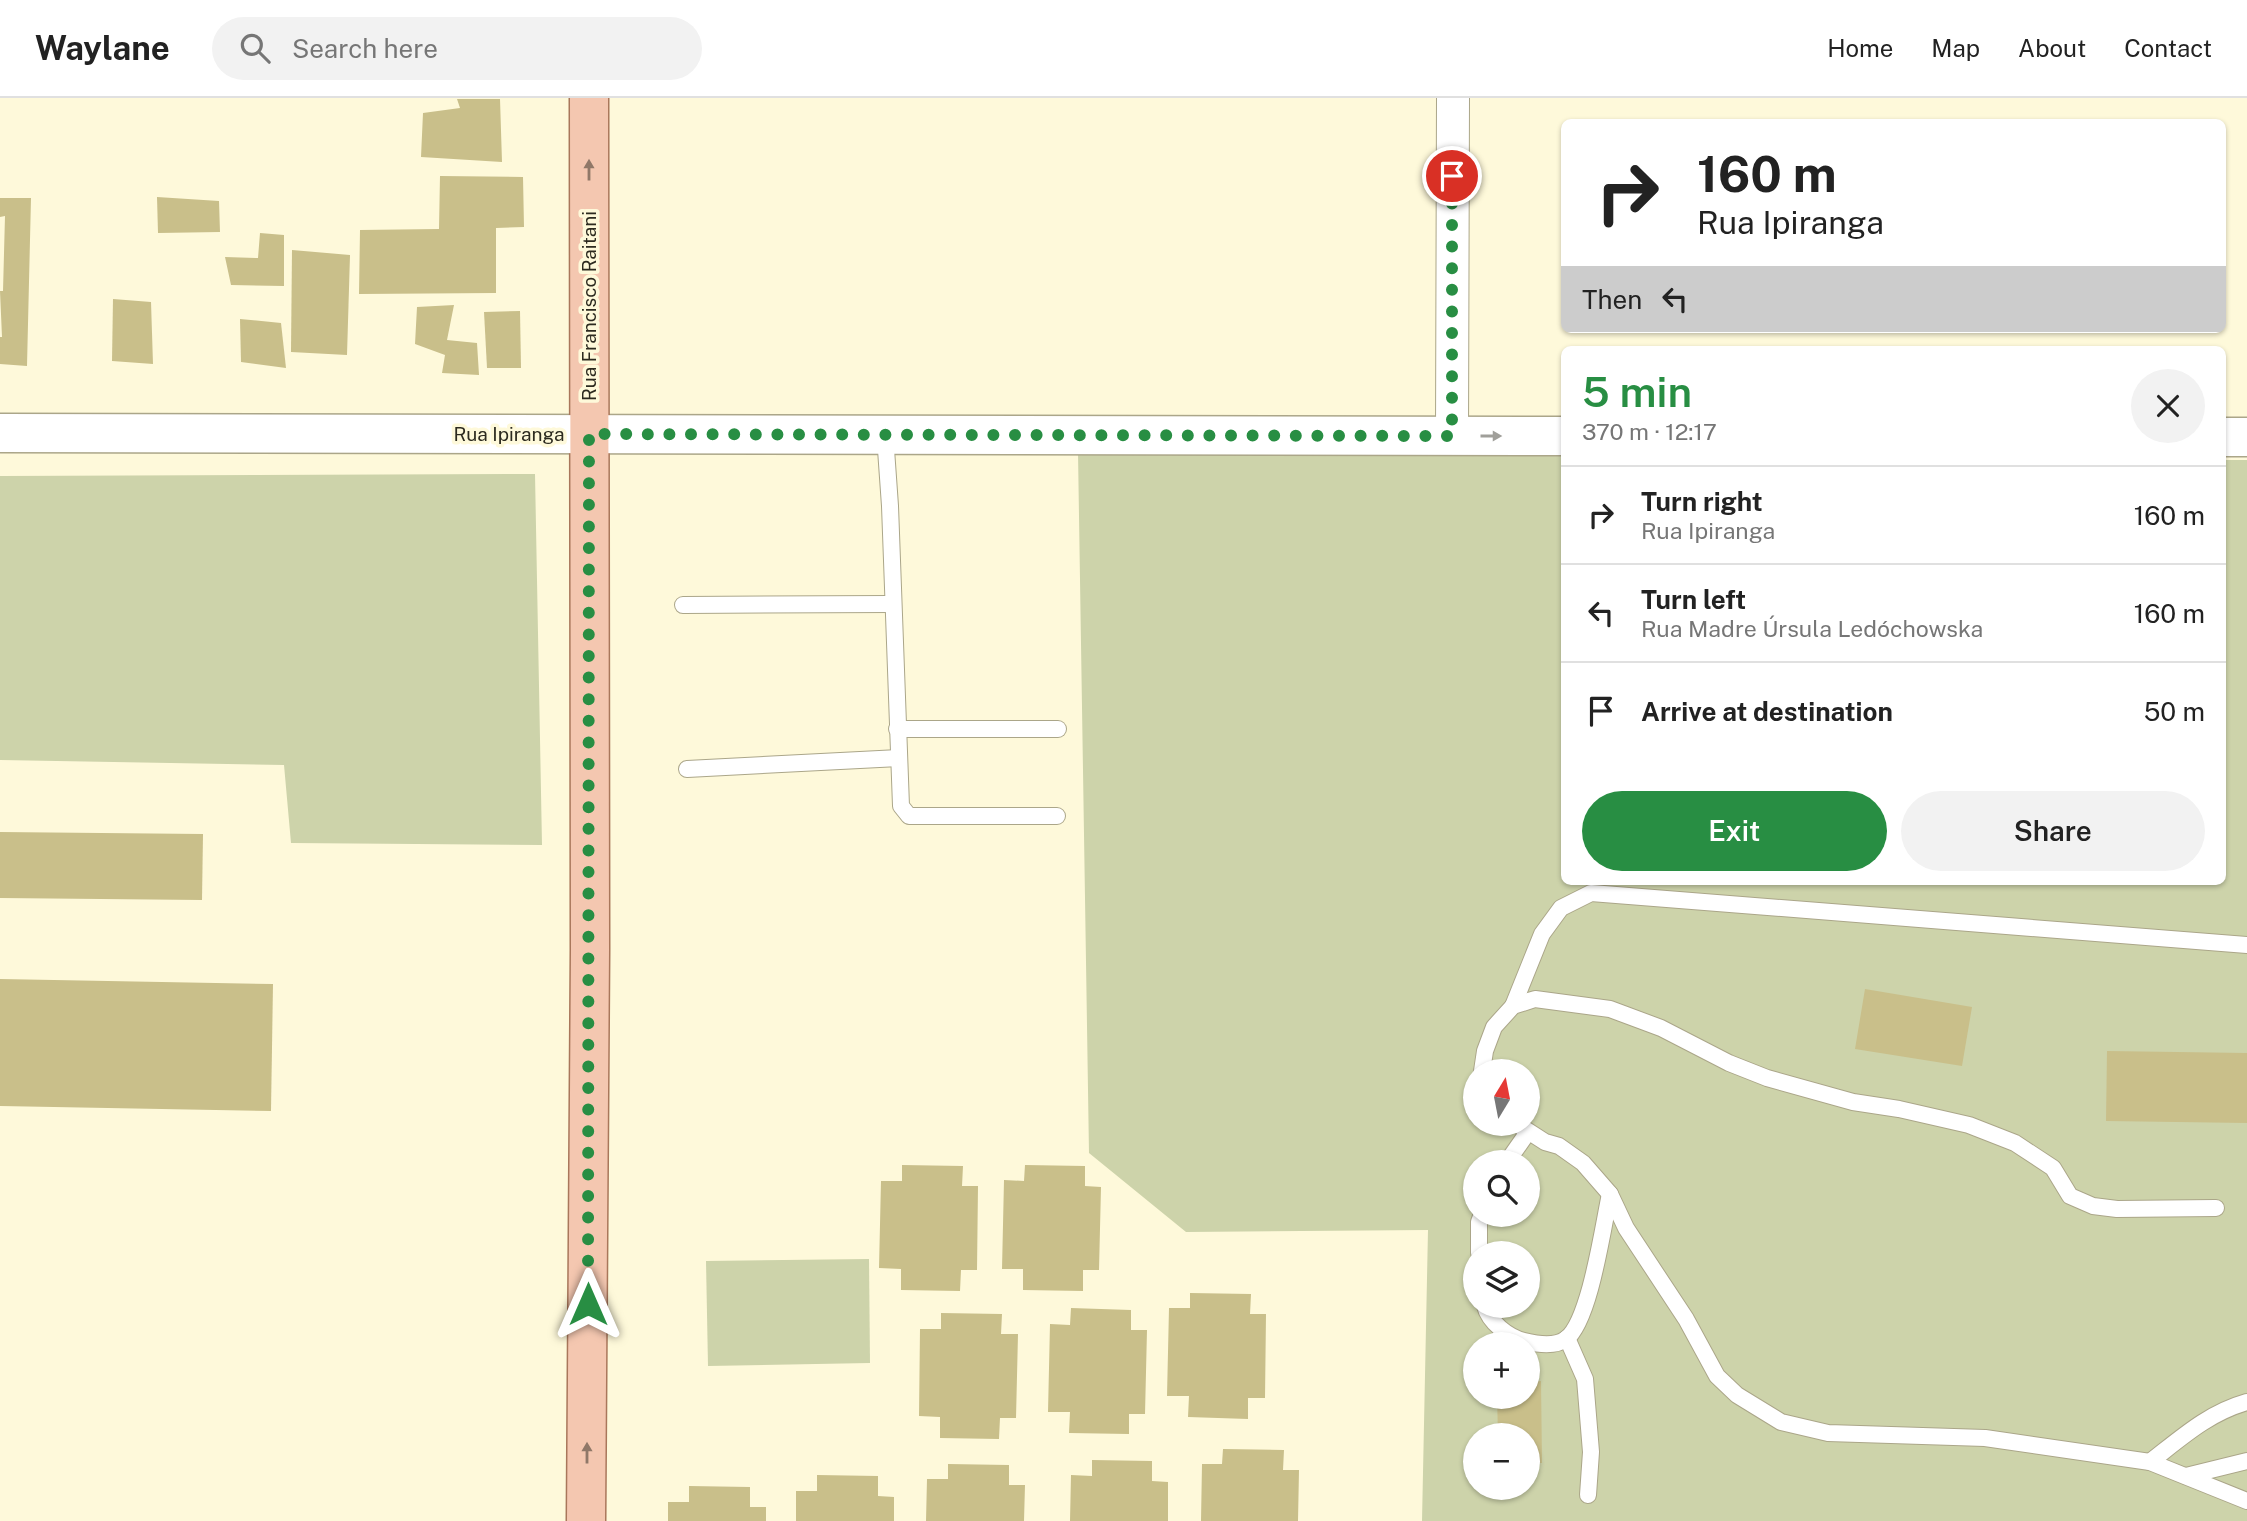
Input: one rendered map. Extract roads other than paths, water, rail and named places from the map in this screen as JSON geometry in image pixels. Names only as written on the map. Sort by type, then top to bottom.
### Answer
[{"type":"main road","name":"Rua Francisco Raitani","points":[[586,1521],[590,950],[589,98]]},
{"type":"main road","name":"Rua Ipiranga","points":[[0,433],[1561,436]]},
{"type":"main road","points":[[2226,438],[2247,438]]},
{"type":"street","points":[[1452,98],[1452,436]]},
{"type":"lane","points":[[885,435],[901,806],[909,816],[1057,816]]},
{"type":"lane","points":[[683,605],[892,604]]},
{"type":"lane","points":[[897,729],[1058,729]]},
{"type":"lane","points":[[687,769],[899,758]]},
{"type":"lane","points":[[1484,1059],[1494,1027],[1513,1006],[1542,934],[1561,908],[1591,892],[2247,946]]},
{"type":"lane","points":[[1513,1006],[1535,999],[1610,1009],[1661,1028],[1729,1063],[1768,1078],[1853,1102],[1969,1125],[2015,1143],[2053,1168],[2070,1196],[2093,1206],[2117,1209],[2216,1209]]},
{"type":"lane","points":[[1535,1136],[1559,1146],[1583,1163],[1609,1194],[1626,1228],[1686,1319],[1717,1376],[1737,1395],[1780,1422],[1828,1433],[1986,1438],[2150,1462],[2247,1501]]},
{"type":"lane","points":[[1492,1318],[1515,1339],[1539,1345],[1567,1338],[1580,1322],[1597,1258],[1609,1194]]},
{"type":"lane","points":[[1567,1338],[1585,1379],[1591,1452],[1588,1495]]},
{"type":"lane","points":[[2150,1462],[2205,1419],[2247,1402]]},
{"type":"lane","points":[[2186,1476],[2247,1461]]}]
